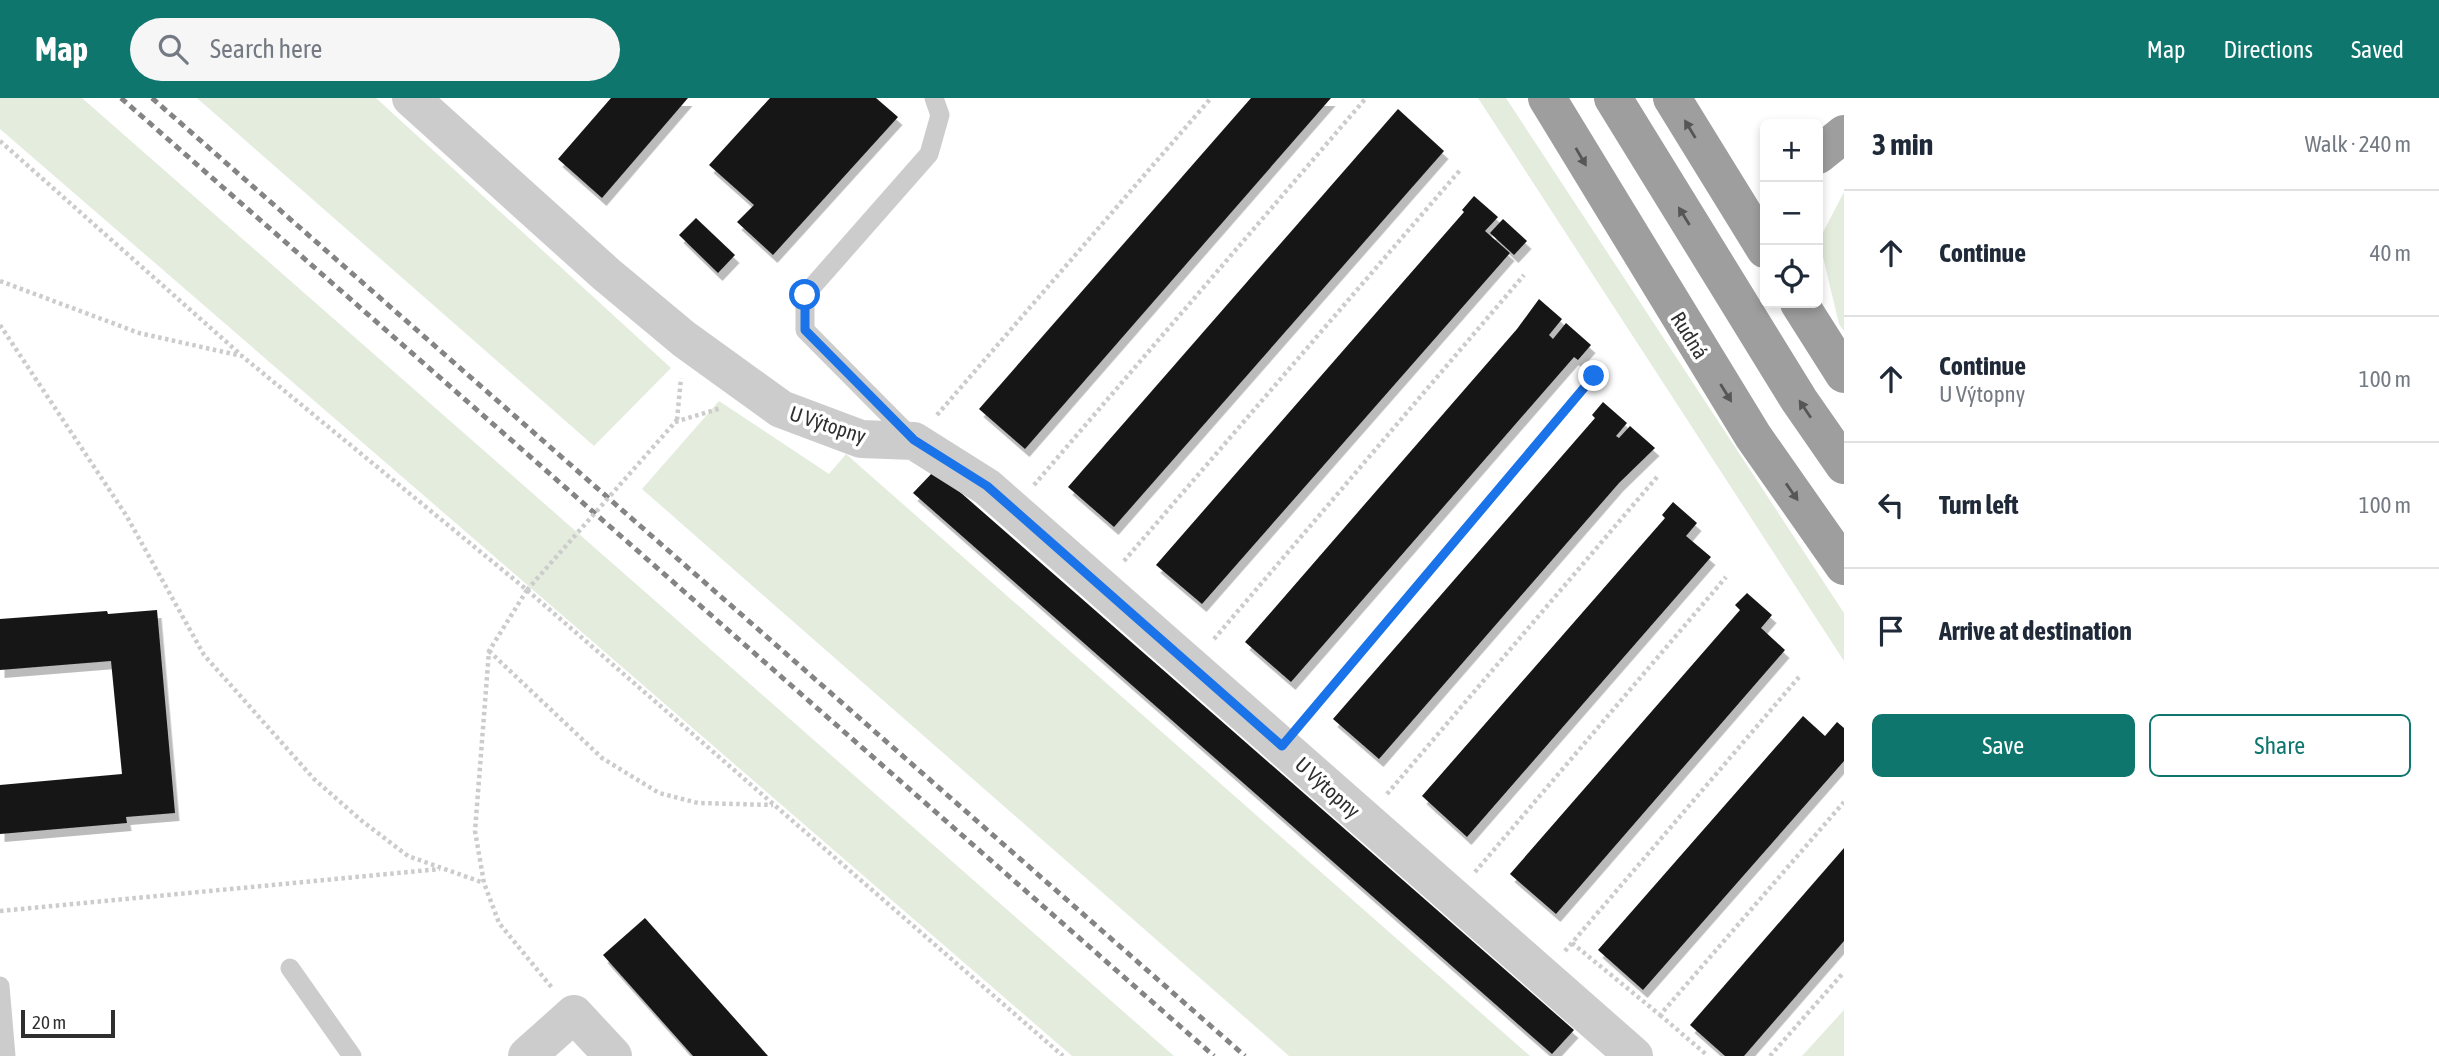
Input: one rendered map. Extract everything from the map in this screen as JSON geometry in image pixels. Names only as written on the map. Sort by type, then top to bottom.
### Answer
[{"type":"highway","name":"Rudná","points":[[1547,98],[1753,436],[1844,566]]},
{"type":"highway","points":[[1613,98],[1799,400],[1844,465]]},
{"type":"highway","points":[[1672,98],[1763,245]]},
{"type":"highway","points":[[1823,151],[1844,134]]},
{"type":"highway","points":[[1802,308],[1840,368]]},
{"type":"highway","points":[[1815,308],[1840,368]]},
{"type":"street","name":"U Výtopny","points":[[411,98],[606,274],[684,339],[781,409],[861,439],[914,440],[987,486],[1634,1056]]},
{"type":"street","points":[[527,1056],[574,1014],[613,1056]]},
{"type":"lane","points":[[914,440],[805,330],[805,295],[929,154],[940,116],[934,98]]},
{"type":"lane","points":[[290,968],[352,1056]]},
{"type":"lane","points":[[0,986],[6,1056]]},
{"type":"path","points":[[914,440],[1211,98]]},
{"type":"path","points":[[1013,509],[1366,98]]},
{"type":"path","points":[[0,141],[242,356],[527,590],[1063,1056]]},
{"type":"path","points":[[1101,587],[1461,169]]},
{"type":"path","points":[[1191,666],[1524,275]]},
{"type":"path","points":[[0,281],[139,333],[242,356]]},
{"type":"path","points":[[0,325],[126,515],[204,655],[314,779],[408,856],[484,883]]},
{"type":"path","points":[[1282,746],[1594,376]]},
{"type":"path","points":[[574,1014],[499,923],[484,883],[475,831],[489,651],[527,590],[677,420]]},
{"type":"path","points":[[1365,820],[1657,477]]},
{"type":"path","points":[[1453,897],[1726,577]]},
{"type":"path","points":[[489,651],[602,758],[659,793],[698,803],[774,805]]},
{"type":"path","points":[[1544,976],[1799,677]]},
{"type":"path","points":[[1660,1015],[1844,802]]},
{"type":"path","points":[[0,911],[445,869]]},
{"type":"path","points":[[1572,943],[1708,1056]]},
{"type":"path","points":[[1770,1056],[1844,972]]},
{"type":"green space","points":[[0,98],[82,98],[1174,1056],[1072,1056],[0,129]]},
{"type":"green space","points":[[197,98],[376,98],[671,368],[594,446]]},
{"type":"green space","points":[[1478,98],[1506,98],[1844,613],[1844,661]]},
{"type":"green space","points":[[1844,192],[1844,331],[1839,324],[1823,257],[1823,232]]},
{"type":"green space","points":[[719,401],[829,474],[846,454],[1530,1056],[1289,1056],[642,489]]},
{"type":"green space","points":[[1844,1010],[1844,1056],[1802,1056]]},
{"type":"building","points":[[611,98],[688,98],[602,198],[558,159]]},
{"type":"building","points":[[770,98],[876,98],[898,117],[773,255],[737,222],[754,205],[709,165]]},
{"type":"building","points":[[1251,98],[1331,98],[1025,449],[979,409]]},
{"type":"building","points":[[1398,109],[1444,151],[1114,527],[1068,487]]},
{"type":"building","points":[[1474,196],[1498,217],[1485,231],[1510,253],[1202,604],[1156,565],[1464,212],[1462,210]]},
{"type":"building","points":[[696,218],[735,255],[718,273],[679,235]]},
{"type":"building","points":[[1503,219],[1527,241],[1514,255],[1490,233]]},
{"type":"building","points":[[1539,299],[1562,319],[1549,335],[1553,339],[1566,323],[1591,345],[1578,360],[1574,357],[1291,682],[1245,642],[1517,329]]},
{"type":"building","points":[[1603,402],[1627,423],[1616,436],[1619,438],[1630,426],[1655,448],[1619,483],[1379,759],[1333,719],[1595,418],[1592,415]]},
{"type":"building","points":[[933,472],[960,492],[1574,1030],[1552,1054],[913,493]]},
{"type":"building","points":[[1673,502],[1697,523],[1686,536],[1711,557],[1467,837],[1422,796],[1665,518],[1662,515]]},
{"type":"building","points":[[1747,593],[1772,615],[1761,628],[1785,650],[1556,914],[1510,874],[1740,610],[1735,605]]},
{"type":"building","points":[[157,610],[175,813],[126,817],[127,823],[0,834],[0,785],[122,774],[111,661],[0,670],[0,619]]},
{"type":"building","points":[[1803,716],[1825,736],[1837,722],[1844,728],[1844,761],[1643,990],[1598,950]]},
{"type":"building","points":[[1844,848],[1844,941],[1744,1056],[1725,1056],[1690,1025]]},
{"type":"building","points":[[645,918],[768,1056],[693,1056],[603,955]]},
{"type":"railway","points":[[121,98],[1214,1056]]},
{"type":"railway","points":[[152,98],[1245,1056]]},
{"type":"route","points":[[805,295],[805,330],[914,440],[987,486],[1282,746],[1594,376]]}]
